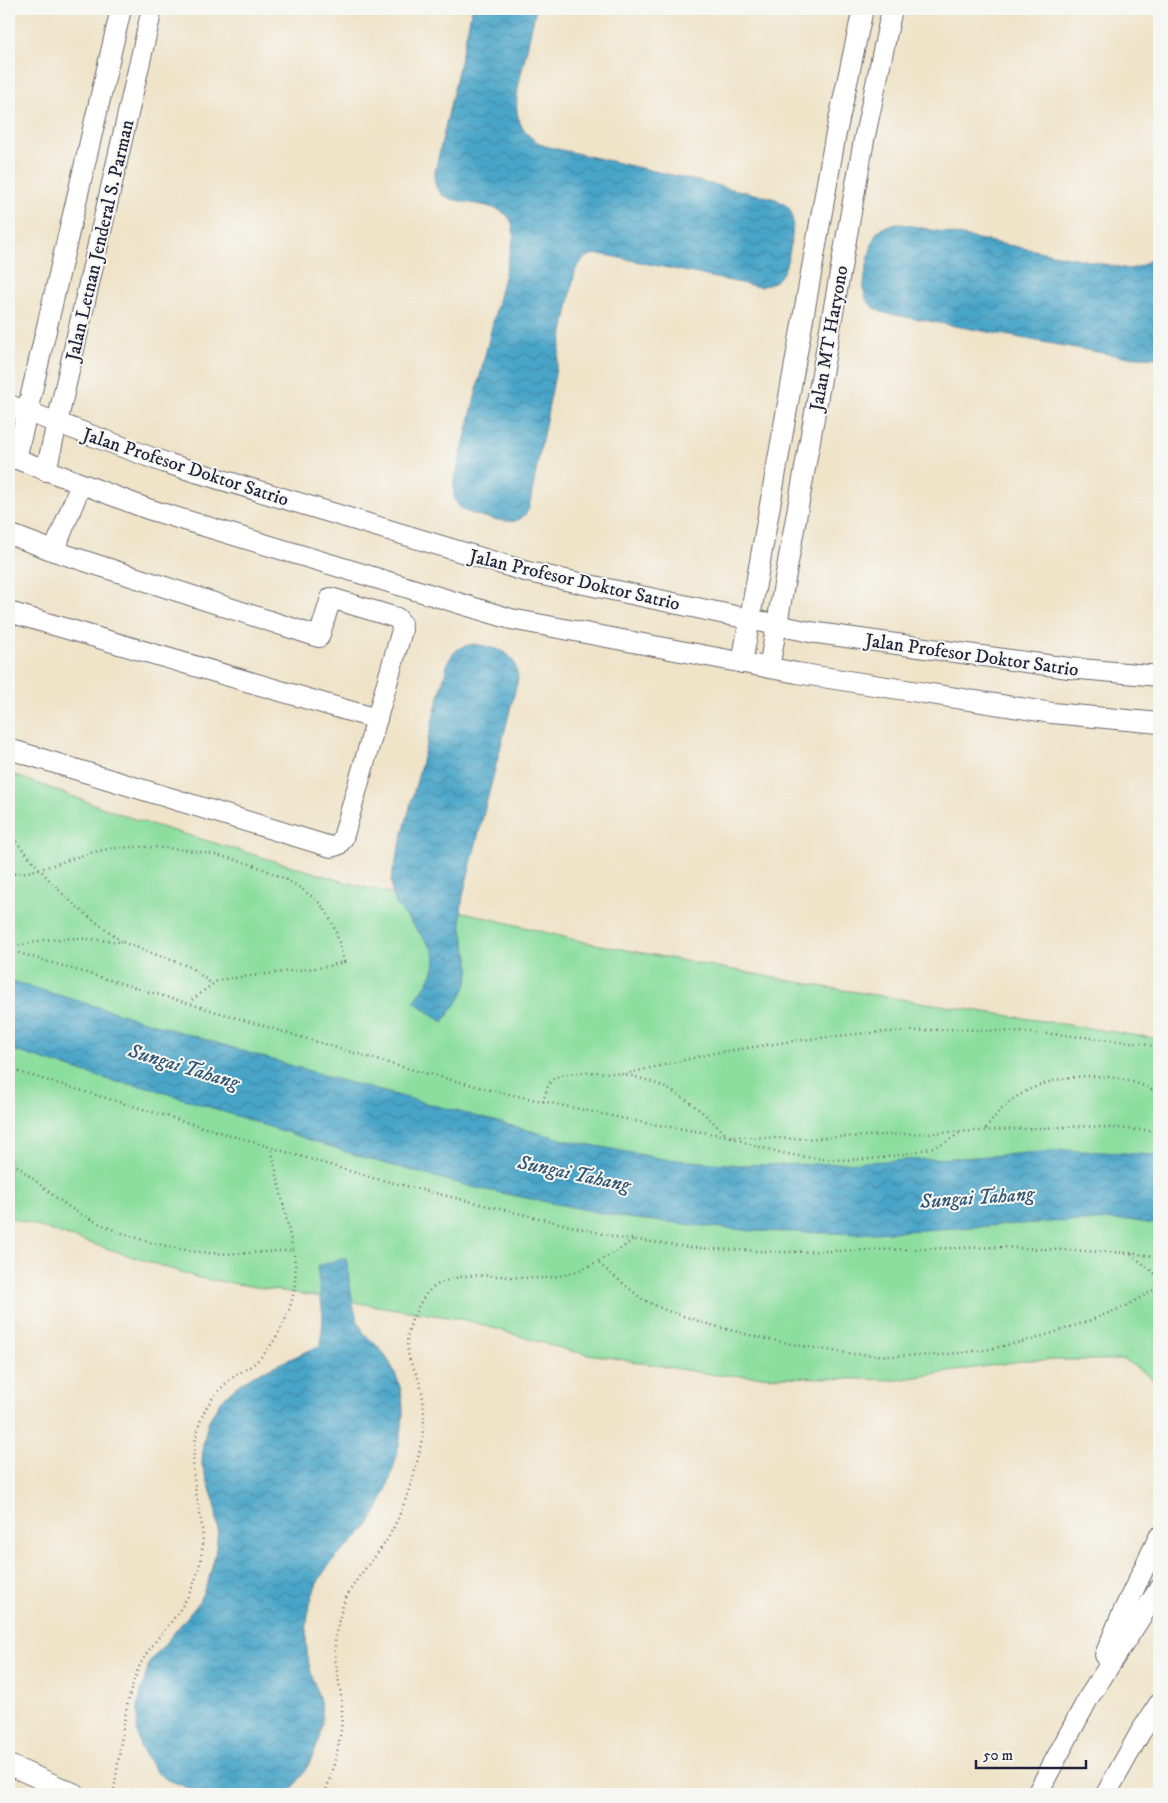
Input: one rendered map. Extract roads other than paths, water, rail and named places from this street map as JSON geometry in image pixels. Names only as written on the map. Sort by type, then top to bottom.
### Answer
[{"type":"street","name":"Jalan Letnan Jenderal S. Parman","points":[[12,458],[18,408],[121,9]]},
{"type":"street","name":"Jalan Letnan Jenderal S. Parman","points":[[46,470],[152,9]]},
{"type":"street","name":"Jalan MT Haryono","points":[[742,663],[835,138],[863,9]]},
{"type":"street","name":"Jalan MT Haryono","points":[[769,668],[864,140],[892,9]]},
{"type":"street","name":"Jalan Profesor Doktor Satrio","points":[[18,408],[166,463],[528,572],[810,632],[1069,668],[1159,676]]},
{"type":"street","points":[[12,458],[148,509],[511,619],[769,668],[1052,713],[1159,723]]},
{"type":"street","points":[[54,551],[81,484]]},
{"type":"street","points":[[9,534],[54,551],[319,637],[331,598],[397,618],[402,623],[402,630],[344,838],[338,845],[331,846],[9,749]]},
{"type":"street","points":[[397,618],[406,587]]},
{"type":"street","points":[[9,612],[377,719]]},
{"type":"street","points":[[1089,1697],[1122,1614],[1159,1537]]},
{"type":"street","points":[[1037,1794],[1089,1697],[1159,1589]]},
{"type":"street","points":[[1106,1794],[1140,1733],[1159,1704]]},
{"type":"street","points":[[1140,1733],[1159,1711]]},
{"type":"street","points":[[9,1764],[75,1794]]},
{"type":"water","points":[[472,9],[536,9],[517,98],[519,120],[524,130],[533,139],[545,146],[776,199],[785,204],[791,212],[793,225],[785,269],[774,282],[759,287],[606,255],[591,255],[581,262],[575,271],[529,508],[524,516],[515,521],[496,520],[466,511],[457,504],[454,495],[454,484],[514,235],[512,223],[500,211],[491,207],[449,198],[439,192],[435,183],[434,176]]},
{"type":"water","points":[[897,223],[1129,269],[1149,261],[1158,248],[1159,242],[1159,358],[1119,356],[880,311],[866,299],[864,286],[866,271],[876,234],[883,228]]},
{"type":"water","points":[[475,644],[505,652],[510,656],[514,662],[518,679],[463,896],[461,923],[468,958],[469,976],[463,993],[443,1022],[414,1002],[430,978],[435,957],[433,950],[396,904],[392,892],[391,879],[448,662],[458,649]]},
{"type":"water","name":"Sungai Tahang","points":[[9,980],[336,1079],[565,1140],[664,1159],[739,1165],[820,1164],[975,1157],[1066,1150],[1159,1155],[1159,1225],[1128,1220],[1053,1222],[858,1234],[752,1231],[627,1218],[476,1188],[368,1159],[148,1087],[116,1082],[9,1049]]},
{"type":"water","points":[[346,1258],[353,1303],[358,1320],[363,1331],[381,1350],[394,1370],[403,1401],[403,1422],[392,1471],[374,1517],[323,1574],[310,1603],[307,1623],[307,1653],[322,1712],[322,1724],[317,1746],[301,1776],[288,1794],[196,1794],[195,1791],[166,1779],[156,1772],[140,1747],[137,1728],[138,1705],[149,1663],[197,1605],[208,1582],[215,1555],[218,1530],[215,1504],[202,1465],[203,1444],[208,1422],[219,1403],[233,1389],[252,1376],[321,1345],[323,1316],[317,1266]]}]
